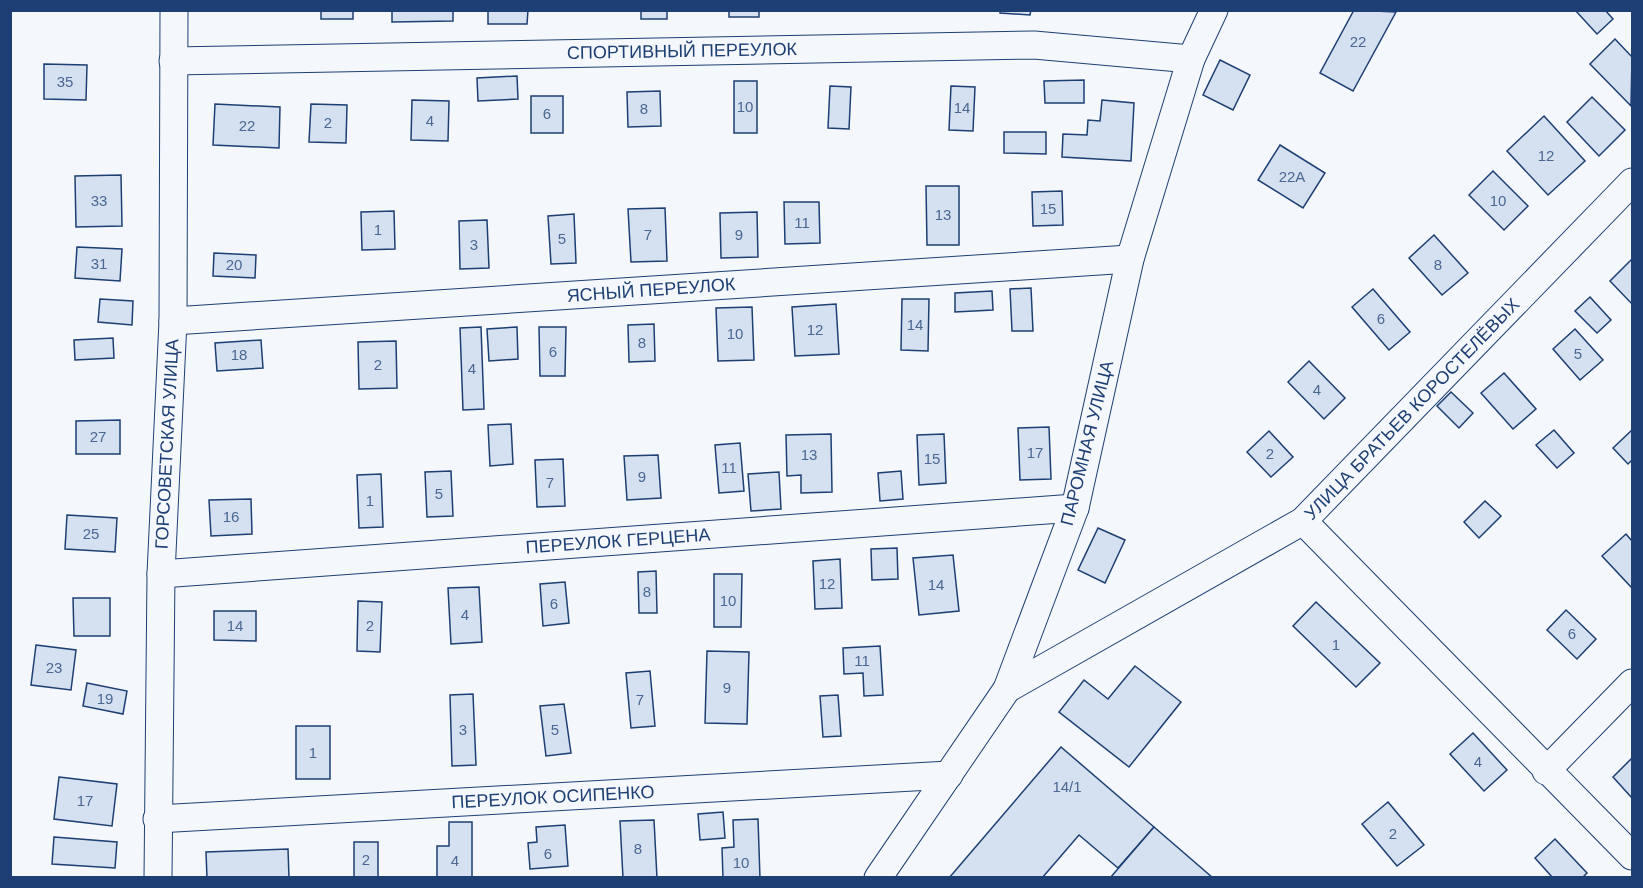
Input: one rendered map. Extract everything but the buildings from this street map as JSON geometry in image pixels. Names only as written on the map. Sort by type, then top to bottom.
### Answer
[{"type":"street","name":"ГОРСОВЕТСКАЯ УЛИЦА","points":[[158,878],[161,574],[173,321],[174,10]]},
{"type":"street","name":"ПАРОМНАЯ УЛИЦА","points":[[878,878],[1007,689],[1075,508],[1130,259],[1191,58],[1214,10]]},
{"type":"street","name":"СПОРТИВНЫЙ ПЕРЕУЛОК","points":[[173,61],[1034,45],[1191,58]]},
{"type":"street","name":"УЛИЦА БРАТЬЕВ КОРОСТЕЛЁВЫХ","points":[[1007,689],[1304,521],[1632,182]]},
{"type":"street","name":"ЯСНЫЙ ПЕРЕУЛОК","points":[[173,321],[1130,259]]},
{"type":"street","name":"ПЕРЕУЛОК ГЕРЦЕНА","points":[[161,574],[1075,508]]},
{"type":"street","points":[[1304,521],[1546,771],[1632,856]]},
{"type":"street","points":[[1546,771],[1632,683]]},
{"type":"street","name":"ПЕРЕУЛОК ОСИПЕНКО","points":[[157,819],[949,775]]}]
